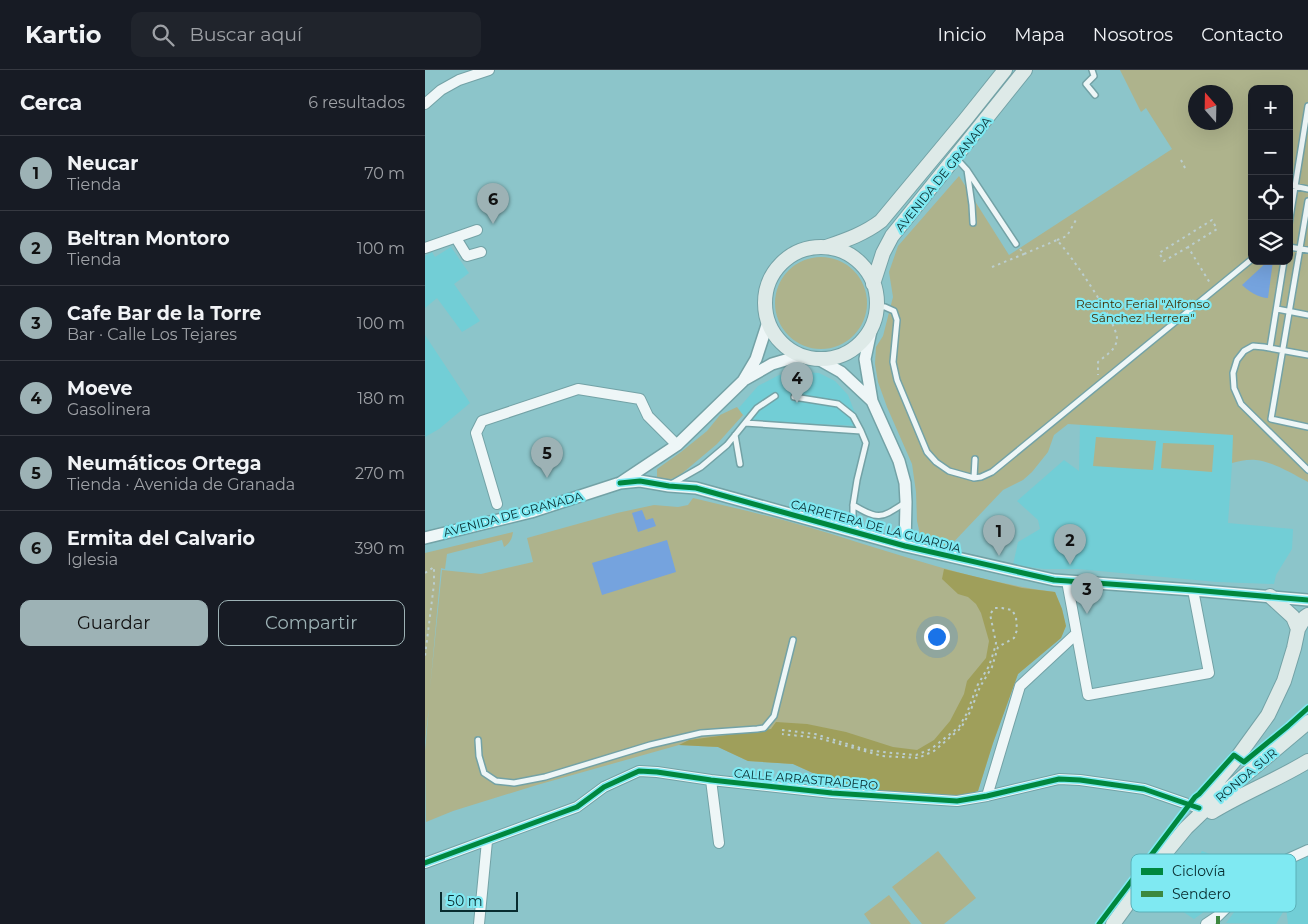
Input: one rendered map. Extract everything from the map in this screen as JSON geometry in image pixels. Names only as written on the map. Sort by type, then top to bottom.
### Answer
[{"type":"main road","name":"AVENIDA DE GRANADA","points":[[823,248],[851,239],[881,221],[1005,70]]},
{"type":"main road","name":"AVENIDA DE GRANADA","points":[[873,284],[883,253],[892,236],[1025,70]]},
{"type":"main road","points":[[814,248],[839,251],[854,259],[865,270],[873,284],[877,306],[872,326],[861,341],[846,353],[828,359],[812,358],[797,354],[782,344],[771,330],[766,313],[765,295],[776,270],[782,263],[797,253],[814,248]]},
{"type":"main road","points":[[1270,596],[1293,617],[1298,629]]},
{"type":"main road","points":[[1186,828],[1214,784],[1239,755],[1268,715],[1284,682],[1298,629],[1308,615]]},
{"type":"main road","name":"RONDA SUR","points":[[1165,854],[1186,828],[1212,803],[1308,722]]},
{"type":"main road","points":[[1186,828],[1229,801],[1308,761]]},
{"type":"main road","name":"RONDA SUR","points":[[1113,924],[1131,899]]},
{"type":"street","points":[[425,104],[441,90],[459,80],[489,70]]},
{"type":"street","points":[[425,248],[477,230]]},
{"type":"street","points":[[456,238],[467,256],[481,252]]},
{"type":"street","name":"AVENIDA DE GRANADA","points":[[743,381],[756,359],[768,322]]},
{"type":"street","points":[[872,326],[865,359],[871,401],[899,462],[905,483],[905,546]]},
{"type":"street","points":[[812,358],[841,372],[871,401]]},
{"type":"street","name":"AVENIDA DE GRANADA","points":[[425,538],[531,512],[620,483],[677,445],[743,381],[772,364],[789,359],[812,358]]},
{"type":"street","points":[[497,504],[476,433],[482,421],[578,389],[640,399],[648,416],[677,445]]},
{"type":"street","name":"CARRETERA DE LA GUARDIA","points":[[620,483],[640,482],[696,488],[905,546],[1054,580],[1308,600]]},
{"type":"street","points":[[1067,582],[1088,695],[1209,673],[1193,590]]},
{"type":"street","points":[[987,796],[1020,686],[1076,634]]},
{"type":"street","name":"CALLE ARRASTRADERO","points":[[425,863],[577,807],[605,787],[639,771],[831,793],[957,801],[1059,779],[1080,780],[1144,789],[1199,808]]},
{"type":"street","points":[[711,780],[719,843]]},
{"type":"street","points":[[479,924],[487,841]]},
{"type":"street","points":[[1296,855],[1308,850]]},
{"type":"street","points":[[1206,924],[1222,912]]},
{"type":"lane","points":[[1092,70],[1094,76],[1086,84],[1095,95]]},
{"type":"lane","points":[[1293,182],[1307,122],[1308,106]]},
{"type":"lane","points":[[956,158],[967,170],[1017,244]]},
{"type":"lane","points":[[967,170],[973,223]]},
{"type":"lane","points":[[1293,186],[1308,189]]},
{"type":"lane","points":[[1308,201],[1271,419],[1308,426]]},
{"type":"lane","points":[[1293,248],[1308,250]]},
{"type":"lane","points":[[877,306],[894,311],[897,320],[893,362],[897,380],[927,452],[936,462],[949,471],[974,478],[992,472],[1248,262]]},
{"type":"lane","points":[[1270,348],[1283,265]]},
{"type":"lane","points":[[1277,309],[1308,315]]},
{"type":"lane","points":[[1308,355],[1253,346],[1244,351],[1237,360],[1233,373],[1234,388],[1241,404],[1308,470]]},
{"type":"lane","points":[[669,486],[701,467],[727,445],[757,408],[775,396]]},
{"type":"lane","points":[[794,397],[838,404],[853,416],[861,431],[866,443],[853,505],[853,519],[857,532]]},
{"type":"lane","points":[[745,423],[861,431]]},
{"type":"lane","points":[[735,435],[740,464]]},
{"type":"lane","points":[[974,478],[975,459]]},
{"type":"lane","points":[[853,505],[870,515],[881,516],[893,511],[906,502]]},
{"type":"lane","points":[[479,740],[479,756],[484,773],[496,781],[514,783],[545,777],[650,745],[701,733],[764,728],[774,716],[793,640]]},
{"type":"path","points":[[1181,160],[1186,170]]},
{"type":"path","points":[[992,267],[1067,236],[1077,218]]},
{"type":"path","points":[[1212,220],[1217,229],[1188,246],[1164,261],[1159,253],[1212,220]]},
{"type":"path","points":[[1057,240],[1077,264],[1116,331],[1117,339],[1115,345],[1098,362],[1098,375]]},
{"type":"path","points":[[1017,244],[1024,254]]},
{"type":"path","points":[[1188,246],[1210,283]]},
{"type":"path","points":[[425,573],[434,567],[434,584],[425,656]]},
{"type":"path","points":[[782,730],[815,734],[867,750],[916,755],[931,749],[959,727],[967,713],[977,686],[989,666],[996,643],[991,614],[995,608],[1002,608],[1012,610],[1016,617],[1017,630],[1014,638],[998,647],[992,667],[961,728],[935,751],[918,758],[882,756],[817,738],[782,734]]},
{"type":"shaded area","points":[[451,247],[469,273],[454,284],[480,321],[462,332],[437,298],[425,308],[425,256],[432,252],[435,257]]},
{"type":"shaded area","points":[[1264,265],[1272,265],[1268,298],[1254,294],[1242,285]]},
{"type":"shaded area","points":[[425,335],[470,403],[439,429],[425,437]]},
{"type":"shaded area","points":[[802,372],[819,373],[835,381],[848,395],[860,426],[752,421],[737,410],[758,386],[779,375]]},
{"type":"shaded area","points":[[1080,424],[1234,435],[1228,523],[1293,529],[1292,549],[1276,575],[1274,584],[1217,582],[1013,565],[1018,542],[1040,529],[1038,520],[1017,501],[1064,460],[1079,471]]},
{"type":"shaded area","points":[[642,510],[646,520],[653,518],[656,526],[638,532],[632,513]]},
{"type":"shaded area","points":[[667,540],[676,572],[602,595],[592,563]]},
{"type":"shaded area","points":[[944,569],[1022,588],[1055,592],[1066,626],[1061,638],[1018,674],[978,791],[960,797],[846,788],[793,764],[748,761],[718,747],[679,745],[689,740],[771,729],[776,722],[807,724],[846,732],[893,747],[917,750],[934,740],[950,721],[964,694],[967,681],[986,658],[989,641],[981,613],[976,604],[968,597],[958,594],[942,579]]},
{"type":"shaded area","points":[[1308,856],[1308,924],[1288,924],[1287,912],[1296,912],[1296,861]]},
{"type":"shaded area","points":[[1184,912],[1204,912],[1194,919]]},
{"type":"shaded area","points":[[1234,912],[1283,912],[1276,924],[1226,923]]},
{"type":"green space","name":"Recinto Ferial \"Alfonso Sánchez Herrera\"","points":[[1120,70],[1308,70],[1308,482],[1263,461],[1250,460],[1232,463],[1233,435],[1068,424],[1054,435],[1048,452],[1032,472],[1023,480],[1003,490],[947,549],[924,543],[917,521],[916,492],[912,464],[887,407],[878,382],[875,364],[876,347],[883,336],[893,297],[889,272],[898,246],[959,176],[1009,255],[1172,149],[1146,108],[1141,112]]},
{"type":"green space","points":[[821,257],[838,261],[853,271],[863,286],[867,303],[863,320],[853,335],[838,345],[821,349],[804,345],[789,335],[779,320],[775,303],[779,286],[789,271],[804,261]]},
{"type":"green space","points":[[737,407],[743,415],[717,444],[679,476],[666,481],[657,478],[657,469],[707,431],[720,415]]},
{"type":"green space","points":[[1096,437],[1156,441],[1153,470],[1093,466]]},
{"type":"green space","points":[[1163,443],[1214,445],[1212,472],[1161,468]]},
{"type":"green space","points":[[693,498],[794,523],[961,573],[992,581],[1055,592],[1066,626],[1061,638],[1018,674],[978,791],[846,788],[793,764],[748,761],[718,747],[679,745],[537,785],[453,811],[426,822],[425,751],[429,707],[425,742],[425,553],[513,532],[510,541],[504,547],[502,540],[447,554],[445,569],[441,568],[430,689],[442,570],[481,574],[533,562],[527,538],[617,513],[654,505],[678,507],[688,505]]},
{"type":"green space","points":[[938,851],[976,898],[944,924],[922,924],[892,887]]},
{"type":"green space","points":[[889,895],[911,924],[871,924],[864,914]]},
{"type":"marked path","points":[[1218,916],[1218,924]]},
{"type":"cycle path","points":[[620,483],[640,481],[696,488],[905,546],[1054,580],[1308,600]]},
{"type":"cycle path","points":[[1152,854],[1195,797],[1234,755],[1244,762],[1308,708]]},
{"type":"cycle path","points":[[425,863],[577,807],[604,787],[639,771],[832,793],[957,801],[1059,779],[1080,780],[1144,789],[1199,808]]},
{"type":"cycle path","points":[[1099,924],[1131,882]]},
{"type":"place","name":"Ermita del Calvario","points":[[493,224]]},
{"type":"place","name":"Moeve","points":[[797,403]]},
{"type":"place","name":"Neumáticos Ortega","points":[[547,478]]},
{"type":"place","name":"Neucar","points":[[999,556]]},
{"type":"place","name":"Beltran Montoro","points":[[1070,565]]},
{"type":"place","name":"Cafe Bar de la Torre","points":[[1087,614]]}]
